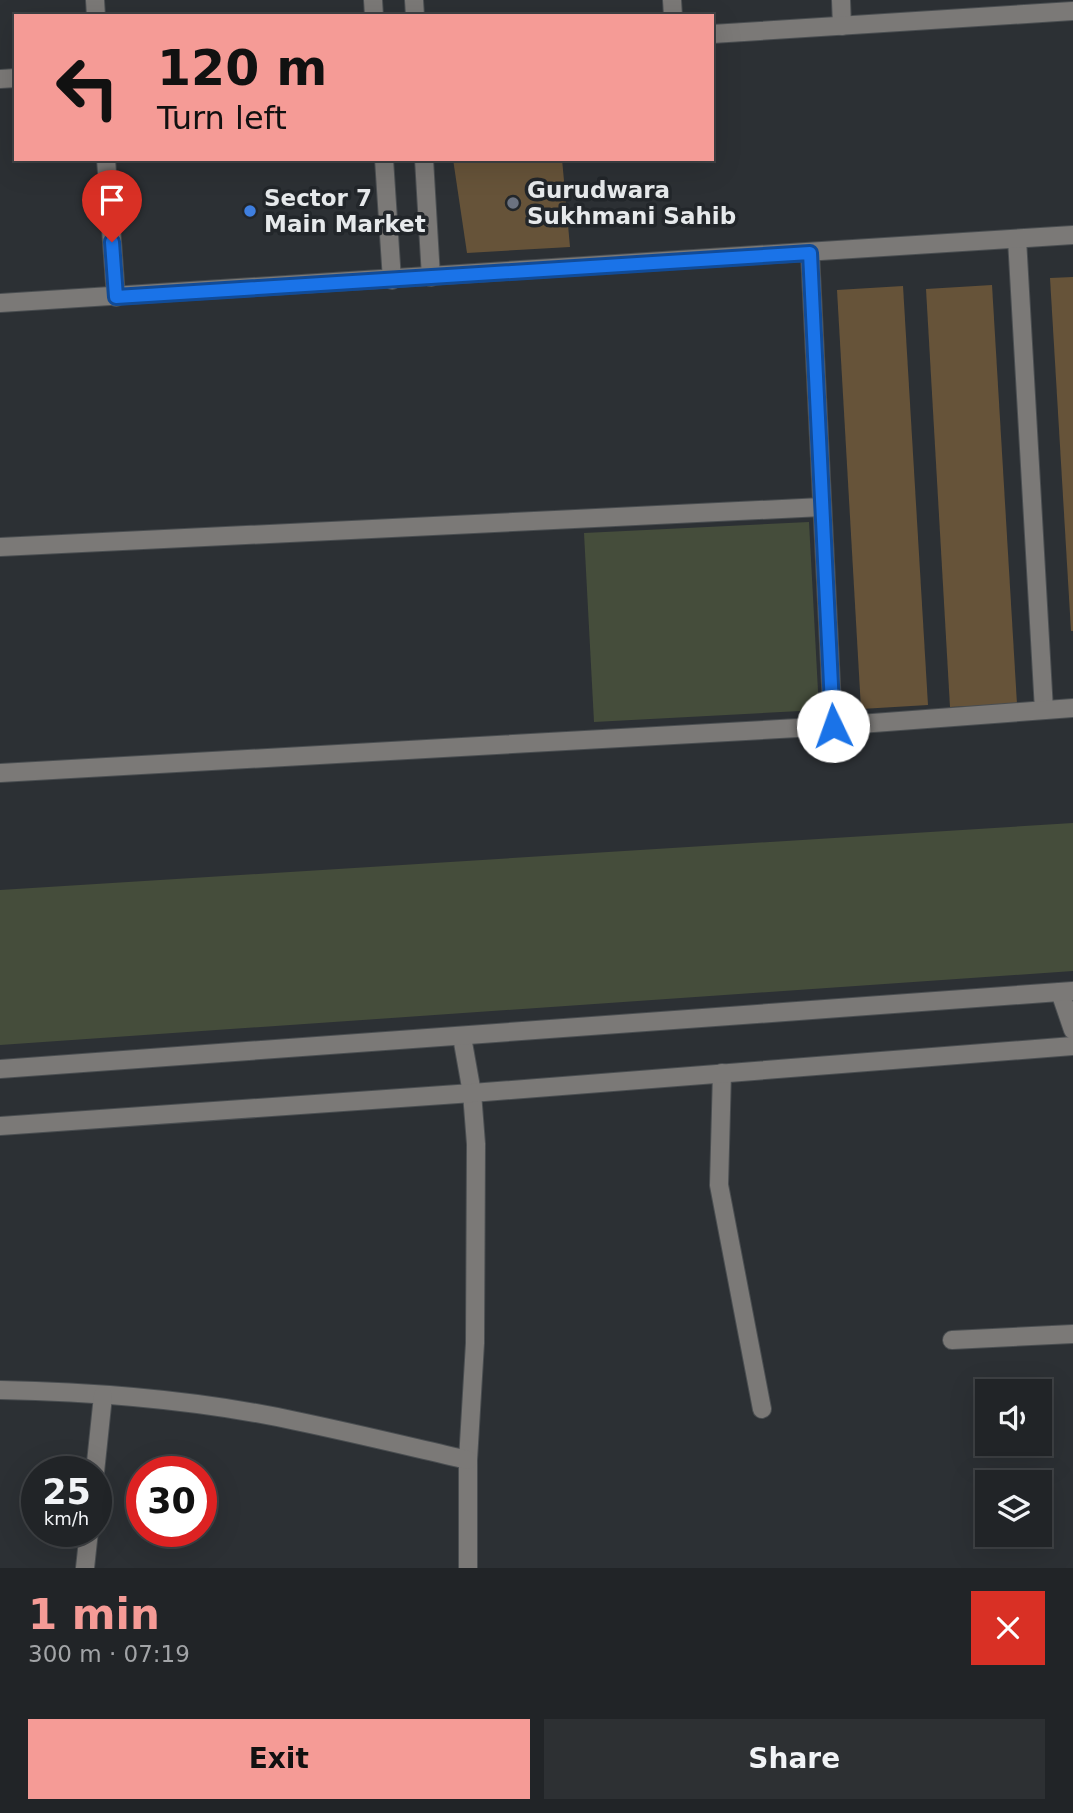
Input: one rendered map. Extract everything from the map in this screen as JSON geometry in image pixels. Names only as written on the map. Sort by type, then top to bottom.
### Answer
[{"type":"street","points":[[841,0],[842,26]]},
{"type":"street","points":[[714,34],[1073,11]]},
{"type":"street","points":[[106,161],[116,297]]},
{"type":"street","points":[[384,161],[392,280]]},
{"type":"street","points":[[424,161],[431,277]]},
{"type":"street","points":[[0,303],[1073,235]]},
{"type":"street","points":[[1017,239],[1044,710]]},
{"type":"street","points":[[810,253],[833,726]]},
{"type":"street","points":[[0,547],[822,507]]},
{"type":"street","points":[[0,773],[833,726],[1073,708]]},
{"type":"street","points":[[0,1069],[1067,991],[1073,1030]]},
{"type":"street","points":[[462,1037],[472,1093],[476,1144],[475,1343],[468,1460],[468,1568]]},
{"type":"street","points":[[0,1126],[472,1093],[1073,1046]]},
{"type":"street","points":[[722,1073],[719,1185],[762,1409]]},
{"type":"street","points":[[953,1340],[1073,1334]]},
{"type":"street","points":[[0,1390],[103,1396],[262,1414],[468,1460]]},
{"type":"street","points":[[97,1456],[103,1396]]},
{"type":"street","points":[[85,1568],[87,1547]]},
{"type":"green space","points":[[809,522],[819,710],[594,722],[584,533]]},
{"type":"green space","points":[[1073,823],[1073,971],[0,1045],[0,890]]},
{"type":"building","name":"Gurudwara Sukhmani Sahib","points":[[453,161],[562,161],[570,247],[467,253]]},
{"type":"building","points":[[1073,277],[1073,631],[1071,631],[1050,278]]},
{"type":"building","points":[[992,285],[1017,704],[950,707],[926,289]]},
{"type":"building","points":[[903,286],[928,705],[861,709],[837,290]]},
{"type":"place","name":"Gurudwara Sukhmani Sahib","points":[[513,203]]},
{"type":"place","name":"Sector 7 Main Market","points":[[250,211]]},
{"type":"route","points":[[112,242],[116,297],[810,253],[833,726]]}]
